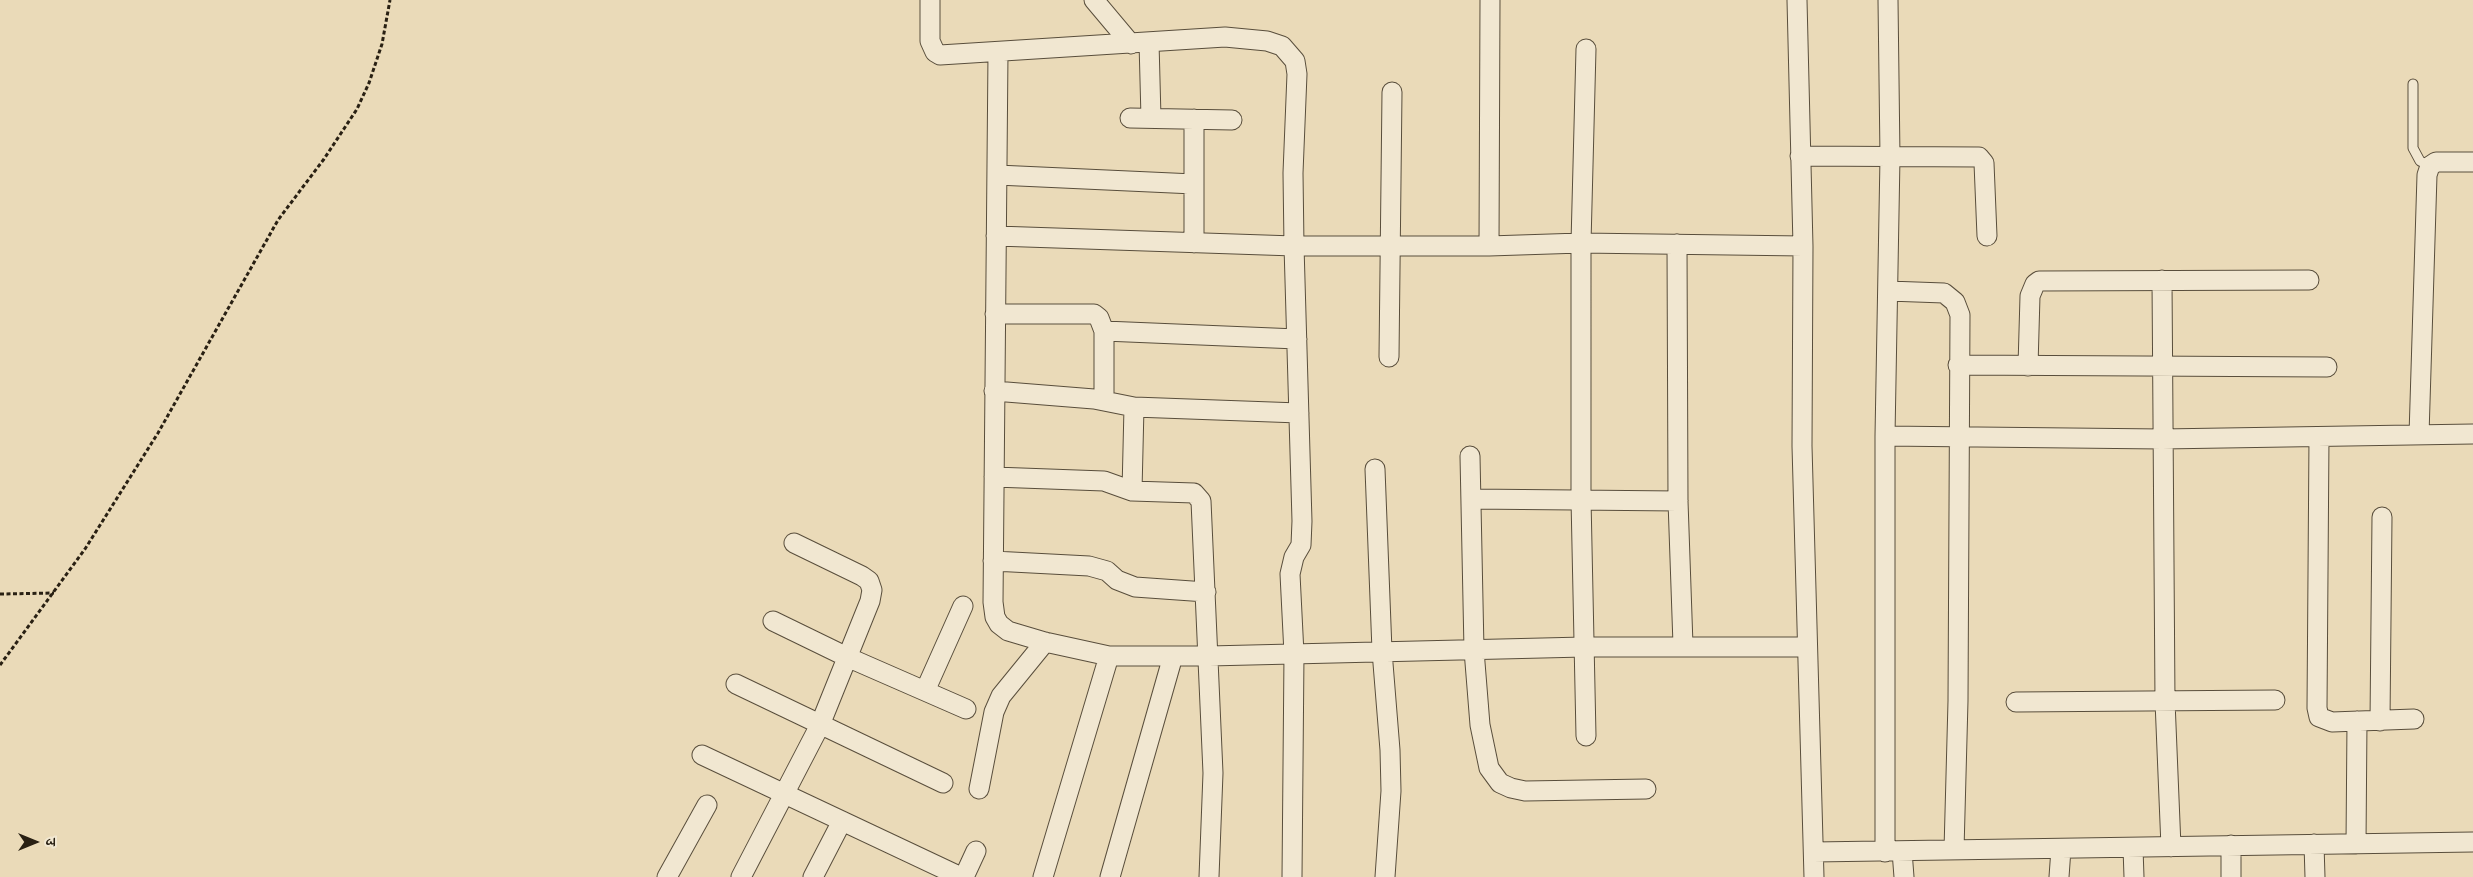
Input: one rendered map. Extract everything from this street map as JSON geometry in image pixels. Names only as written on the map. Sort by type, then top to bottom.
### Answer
[{"type":"street","points":[[930,0],[930,41],[935,52],[947,56],[1225,37],[1267,40],[1289,51],[1295,61],[1297,74],[1293,173],[1294,246],[1302,528],[1301,545],[1290,574],[1294,654],[1292,877]]},
{"type":"street","points":[[1094,0],[1140,43],[1151,118]]},
{"type":"street","points":[[1489,246],[1490,0]]},
{"type":"street","points":[[1797,0],[1803,246],[1802,446],[1814,877]]},
{"type":"street","points":[[1888,0],[1890,157],[1885,436],[1894,851],[1904,877]]},
{"type":"street","points":[[1586,49],[1581,243],[1581,499],[1586,736]]},
{"type":"street","points":[[998,53],[993,602],[995,617],[999,624],[1008,631],[1045,642],[1109,656],[1209,656],[1584,647],[1807,648]]},
{"type":"street","points":[[1389,357],[1392,92]]},
{"type":"street","points":[[1130,118],[1232,120]]},
{"type":"street","points":[[1194,119],[1194,243]]},
{"type":"street","points":[[1800,156],[1973,157],[1983,159],[1987,236]]},
{"type":"street","points":[[2419,434],[2427,175],[2430,166],[2442,161],[2473,162]]},
{"type":"street","points":[[997,175],[1194,184]]},
{"type":"street","points":[[996,236],[1294,246],[1489,246],[1581,243],[1803,246]]},
{"type":"street","points":[[1677,244],[1678,501],[1682,646]]},
{"type":"street","points":[[2028,366],[2030,296],[2035,284],[2044,280],[2309,280]]},
{"type":"street","points":[[2162,280],[2165,701],[2172,847]]},
{"type":"street","points":[[1888,291],[1944,293],[1950,296],[1960,315],[1958,365],[1958,701],[1954,850]]},
{"type":"street","points":[[995,314],[1094,314],[1099,318],[1104,331],[1104,401]]},
{"type":"street","points":[[1104,331],[1297,339]]},
{"type":"street","points":[[1958,365],[2327,367]]},
{"type":"street","points":[[994,391],[1104,401],[1134,408],[1299,413]]},
{"type":"street","points":[[1132,491],[1134,408]]},
{"type":"street","points":[[1885,436],[2162,439],[2473,434]]},
{"type":"street","points":[[2319,437],[2318,708],[2320,717],[2327,722],[2414,719]]},
{"type":"street","points":[[1470,456],[1474,650],[1485,754],[1489,768],[1500,783],[1525,791],[1646,789]]},
{"type":"street","points":[[1375,469],[1382,651],[1391,791],[1385,877]]},
{"type":"street","points":[[994,477],[1104,481],[1132,491],[1188,492],[1199,496],[1202,504],[1213,773],[1209,877]]},
{"type":"street","points":[[1471,498],[1678,501]]},
{"type":"street","points":[[2380,720],[2382,517]]},
{"type":"street","points":[[740,877],[820,725],[870,601],[872,590],[869,582],[862,576],[794,543]]},
{"type":"street","points":[[993,562],[1089,566],[1107,571],[1117,580],[1134,587],[1206,592]]},
{"type":"street","points":[[925,691],[963,606]]},
{"type":"street","points":[[773,621],[847,657],[966,709]]},
{"type":"street","points":[[979,789],[994,712],[1001,696],[1045,642]]},
{"type":"street","points":[[1043,877],[1109,656]]},
{"type":"street","points":[[1110,877],[1173,656]]},
{"type":"street","points":[[736,684],[943,782]]},
{"type":"street","points":[[2016,702],[2275,700]]},
{"type":"street","points":[[2356,844],[2357,721]]},
{"type":"street","points":[[702,755],[963,877],[976,851]]},
{"type":"street","points":[[667,877],[707,805]]},
{"type":"street","points":[[813,877],[842,821]]},
{"type":"street","points":[[1814,852],[2473,842]]},
{"type":"street","points":[[2314,844],[2315,877]]},
{"type":"street","points":[[2231,846],[2231,877]]},
{"type":"street","points":[[2059,877],[2061,848]]},
{"type":"street","points":[[2133,848],[2134,877]]},
{"type":"lane","points":[[2413,84],[2413,148],[2420,161],[2430,166]]},
{"type":"path","points":[[0,665],[55,593],[149,448],[278,220],[324,159],[357,109],[369,83],[382,44],[390,0]]},
{"type":"path","points":[[0,594],[55,593]]}]
